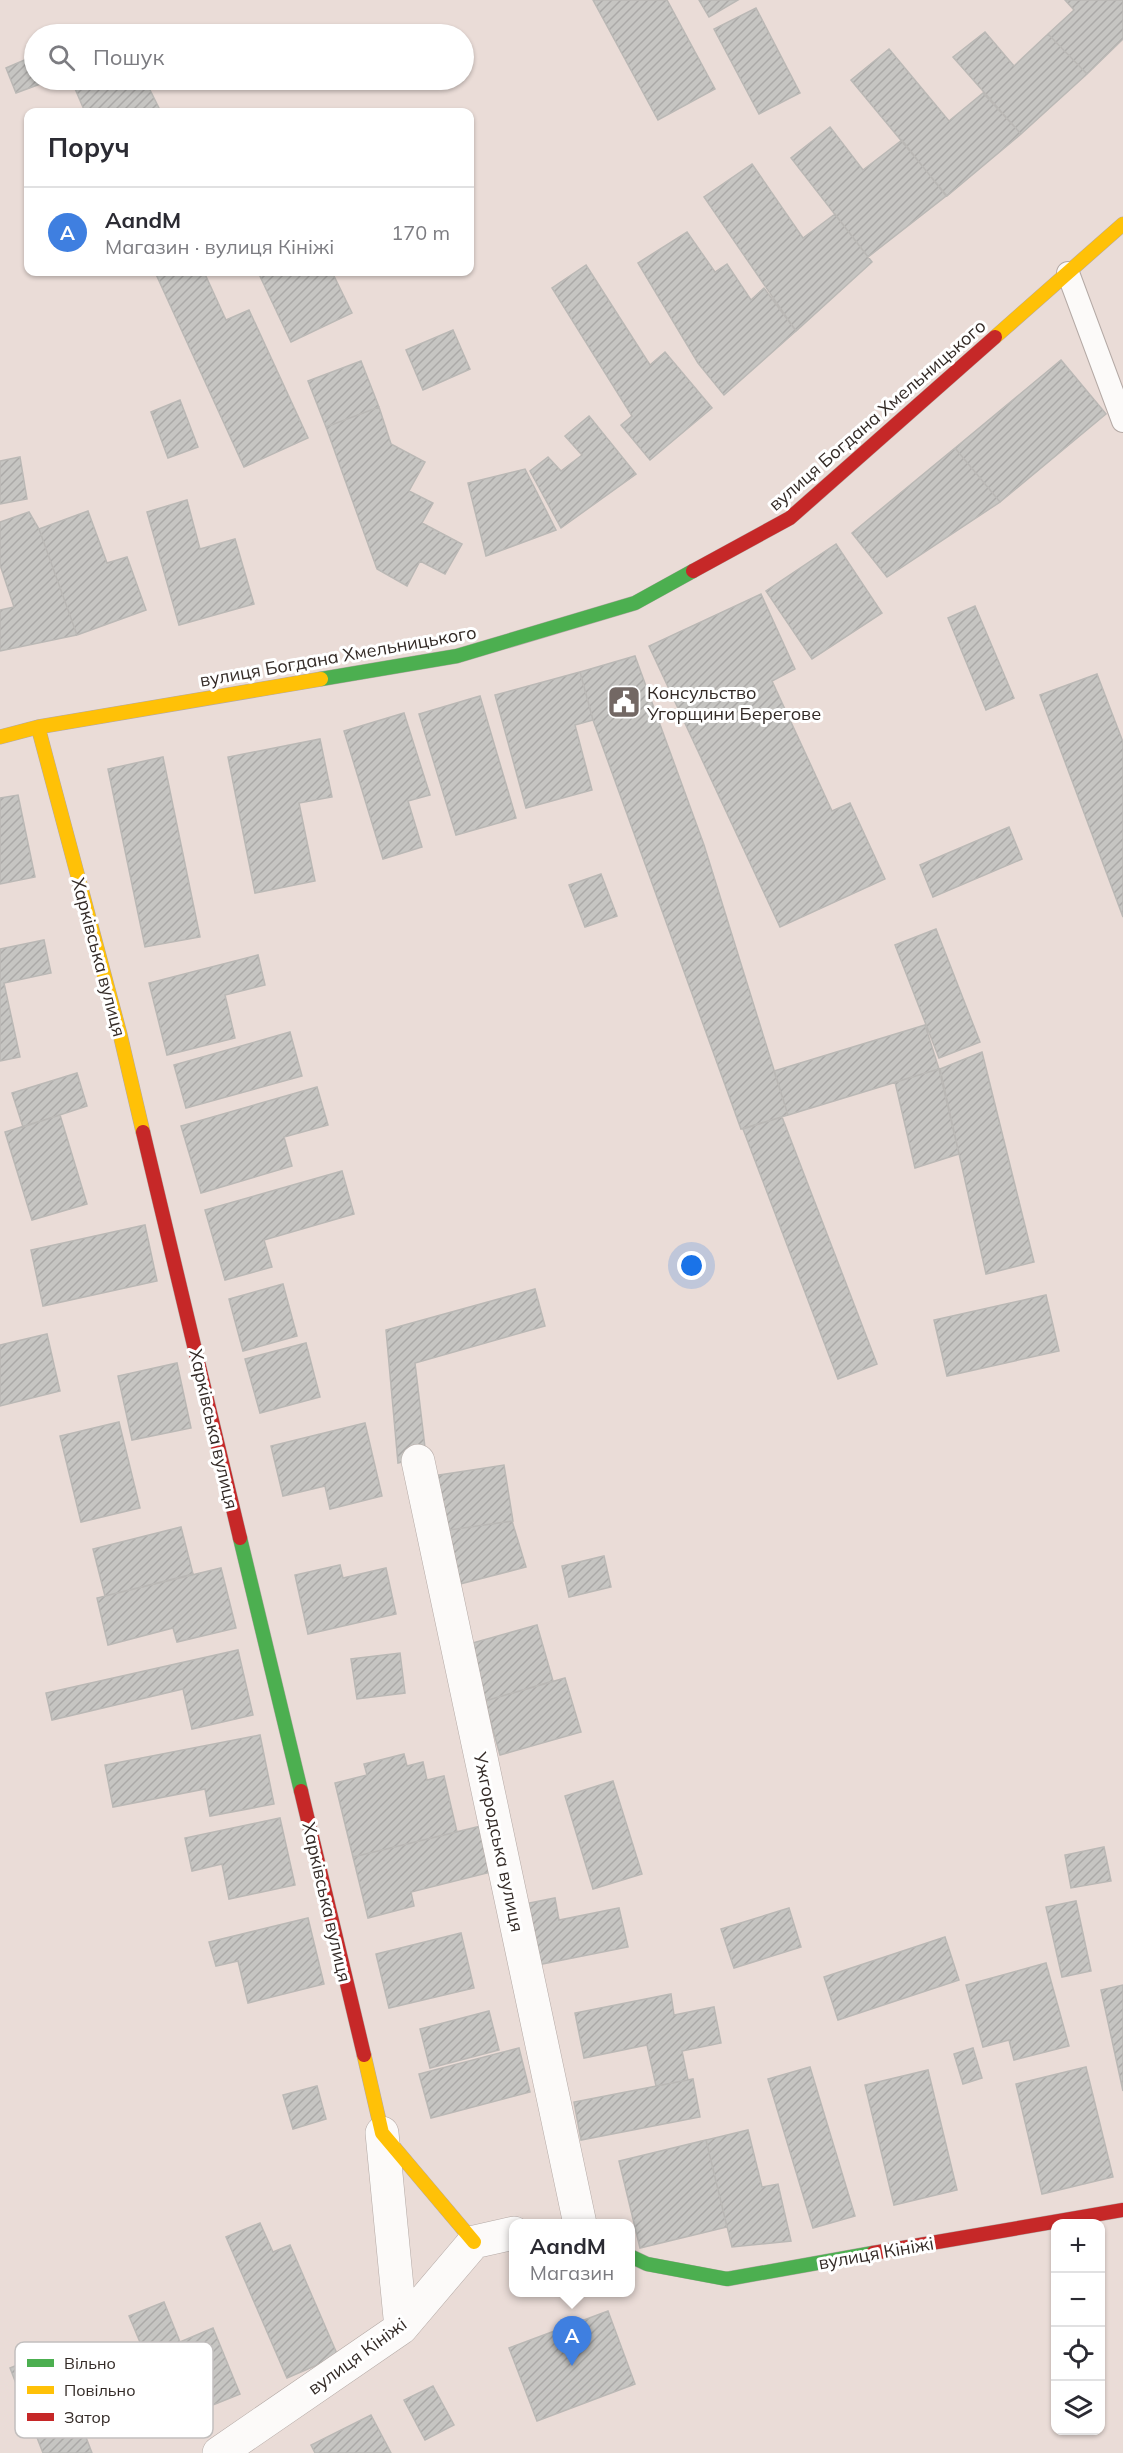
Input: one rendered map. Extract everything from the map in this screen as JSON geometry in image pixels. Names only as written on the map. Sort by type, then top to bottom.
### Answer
[{"type":"main road","name":"вулиця Богдана Хмельницького","points":[[0,737],[38,728],[457,656],[635,603],[790,518],[1123,224]]},
{"type":"main road","name":"Харківська вулиця","points":[[38,728],[120,1034],[382,2133],[474,2242]]},
{"type":"main road","name":"вулиця Кініжі","points":[[635,2258],[646,2264],[727,2279],[1123,2210]]},
{"type":"street","name":"Ужгородська вулиця","points":[[418,1461],[579,2219]]},
{"type":"street","name":"Харківська вулиця","points":[[382,2133],[401,2328]]},
{"type":"street","points":[[474,2242],[509,2234]]},
{"type":"street","name":"вулиця Кініжі","points":[[219,2453],[401,2328],[474,2242]]},
{"type":"lane","points":[[1068,273],[1123,421]]},
{"type":"building","points":[[593,0],[667,0],[715,89],[658,120]]},
{"type":"building","points":[[699,0],[738,0],[709,17]]},
{"type":"building","points":[[1065,0],[1123,0],[1123,39],[1087,74],[1048,34],[1074,10]]},
{"type":"building","points":[[756,8],[800,93],[759,114],[714,29]]},
{"type":"building","points":[[985,32],[1014,66],[1048,34],[1087,74],[1021,134],[953,57]]},
{"type":"building","points":[[889,49],[949,121],[983,93],[1021,134],[947,196],[851,80]]},
{"type":"building","points":[[24,60],[24,90],[16,93],[6,68]]},
{"type":"building","points":[[76,90],[150,90],[159,108],[83,108]]},
{"type":"building","points":[[830,127],[863,170],[902,140],[946,196],[868,257],[791,158]]},
{"type":"building","points":[[752,164],[803,238],[835,214],[872,262],[796,331],[704,197]]},
{"type":"building","points":[[687,232],[715,272],[727,264],[751,300],[764,288],[796,331],[724,395],[698,363],[638,263]]},
{"type":"building","points":[[586,265],[650,365],[665,352],[712,408],[650,460],[621,425],[632,416],[552,288]]},
{"type":"building","points":[[157,276],[206,276],[226,320],[249,310],[308,438],[244,467]]},
{"type":"building","points":[[260,276],[334,276],[352,313],[291,342]]},
{"type":"building","points":[[453,330],[470,369],[423,390],[406,350]]},
{"type":"building","points":[[1061,360],[1106,414],[1000,502],[955,448]]},
{"type":"building","points":[[361,361],[379,407],[326,427],[308,381]]},
{"type":"building","points":[[180,400],[198,447],[168,458],[151,412]]},
{"type":"building","points":[[379,407],[391,444],[425,462],[409,491],[433,503],[422,523],[462,544],[445,574],[420,561],[407,586],[377,569],[326,427]]},
{"type":"building","points":[[589,416],[636,474],[561,528],[530,471],[548,457],[561,471],[582,455],[565,436]]},
{"type":"building","points":[[955,448],[1000,502],[887,577],[852,533]]},
{"type":"building","points":[[20,457],[27,499],[0,504],[0,461]]},
{"type":"building","points":[[525,469],[556,530],[486,556],[468,483]]},
{"type":"building","points":[[187,500],[200,549],[235,539],[254,604],[179,625],[147,512]]},
{"type":"building","points":[[88,511],[107,563],[127,557],[146,610],[77,635],[39,529]]},
{"type":"building","points":[[29,512],[39,529],[77,635],[0,651],[0,610],[14,607],[0,565],[0,522]]},
{"type":"building","points":[[836,544],[882,613],[812,659],[766,591]]},
{"type":"building","points":[[761,594],[795,669],[772,681],[832,811],[850,803],[885,879],[780,927],[649,646]]},
{"type":"building","points":[[975,606],[1014,698],[986,710],[948,618]]},
{"type":"building","points":[[635,656],[704,845],[788,1115],[741,1129],[593,720],[580,672]]},
{"type":"building","points":[[580,672],[593,720],[575,725],[592,790],[526,808],[495,695]]},
{"type":"building","points":[[1097,674],[1123,742],[1123,917],[1040,695]]},
{"type":"building","points":[[480,696],[516,818],[456,835],[419,714]]},
{"type":"building","points":[[404,713],[430,795],[408,801],[422,847],[383,859],[344,731]]},
{"type":"building","points":[[320,739],[332,797],[299,803],[315,881],[255,893],[228,757]]},
{"type":"building","points":[[163,757],[200,937],[145,947],[108,769]]},
{"type":"building","points":[[18,795],[35,877],[0,884],[0,798]]},
{"type":"building","points":[[1009,827],[1022,859],[933,897],[920,865]]},
{"type":"building","points":[[601,874],[617,916],[585,927],[569,885]]},
{"type":"building","points":[[936,929],[980,1042],[939,1058],[895,945]]},
{"type":"building","points":[[44,940],[51,973],[4,983],[20,1057],[0,1061],[0,949]]},
{"type":"building","points":[[258,955],[265,985],[225,995],[235,1038],[167,1055],[149,983]]},
{"type":"building","points":[[925,1025],[939,1069],[788,1115],[774,1071]]},
{"type":"building","points":[[290,1032],[302,1076],[186,1108],[174,1065]]},
{"type":"building","points":[[982,1052],[1034,1262],[986,1274],[940,1069]]},
{"type":"building","points":[[939,1069],[959,1154],[915,1168],[895,1082]]},
{"type":"building","points":[[77,1073],[87,1106],[23,1127],[12,1093]]},
{"type":"building","points":[[317,1087],[328,1125],[284,1137],[292,1166],[201,1193],[181,1126]]},
{"type":"building","points":[[60,1115],[87,1204],[32,1220],[5,1132]]},
{"type":"building","points":[[782,1117],[877,1364],[838,1379],[743,1129]]},
{"type":"building","points":[[342,1171],[354,1214],[264,1240],[272,1267],[225,1280],[205,1210]]},
{"type":"building","points":[[145,1225],[157,1281],[43,1306],[31,1250]]},
{"type":"building","points":[[283,1284],[297,1336],[243,1351],[229,1299]]},
{"type":"building","points":[[535,1289],[545,1326],[415,1363],[426,1456],[398,1463],[386,1330]]},
{"type":"building","points":[[1046,1295],[1059,1351],[947,1376],[934,1320]]},
{"type":"building","points":[[47,1334],[60,1391],[0,1406],[0,1345]]},
{"type":"building","points":[[306,1343],[320,1397],[260,1413],[245,1359]]},
{"type":"building","points":[[177,1363],[191,1428],[132,1440],[118,1376]]},
{"type":"building","points":[[119,1422],[140,1508],[81,1522],[60,1436]]},
{"type":"building","points":[[365,1423],[382,1496],[330,1509],[325,1486],[283,1496],[271,1446]]},
{"type":"building","points":[[504,1465],[513,1521],[442,1531],[433,1476]]},
{"type":"building","points":[[512,1521],[526,1567],[456,1585],[442,1531]]},
{"type":"building","points":[[181,1527],[193,1574],[105,1596],[93,1549]]},
{"type":"building","points":[[604,1556],[611,1587],[569,1597],[562,1566]]},
{"type":"building","points":[[340,1565],[343,1578],[386,1568],[396,1614],[308,1634],[295,1575]]},
{"type":"building","points":[[221,1568],[236,1628],[177,1642],[173,1628],[108,1645],[97,1598]]},
{"type":"building","points":[[537,1625],[553,1681],[485,1701],[469,1644]]},
{"type":"building","points":[[238,1650],[253,1715],[192,1729],[183,1689],[52,1720],[46,1693]]},
{"type":"building","points":[[400,1653],[405,1693],[357,1699],[351,1659]]},
{"type":"building","points":[[565,1678],[581,1732],[500,1755],[485,1701]]},
{"type":"building","points":[[260,1735],[274,1804],[210,1816],[205,1789],[113,1807],[105,1765]]},
{"type":"building","points":[[404,1754],[407,1766],[423,1762],[427,1780],[444,1776],[457,1832],[353,1857],[335,1783],[367,1775],[364,1764]]},
{"type":"building","points":[[613,1781],[642,1874],[593,1889],[565,1796]]},
{"type":"building","points":[[280,1818],[295,1885],[229,1899],[222,1864],[192,1871],[185,1838]]},
{"type":"building","points":[[481,1826],[491,1872],[411,1892],[414,1906],[368,1918],[353,1857]]},
{"type":"building","points":[[1104,1847],[1111,1881],[1071,1888],[1065,1855]]},
{"type":"building","points":[[555,1898],[559,1920],[619,1908],[628,1947],[537,1965],[524,1904]]},
{"type":"building","points":[[1076,1901],[1091,1971],[1062,1977],[1046,1907]]},
{"type":"building","points":[[789,1908],[801,1947],[734,1968],[721,1929]]},
{"type":"building","points":[[308,1918],[324,1984],[248,2003],[238,1961],[216,1966],[209,1942]]},
{"type":"building","points":[[461,1933],[474,1988],[389,2008],[376,1954]]},
{"type":"building","points":[[945,1937],[959,1980],[838,2020],[824,1977]]},
{"type":"building","points":[[1046,1963],[1069,2046],[1014,2060],[1009,2040],[983,2047],[966,1985]]},
{"type":"building","points":[[1123,1985],[1123,2091],[1101,1990]]},
{"type":"building","points":[[671,1994],[674,2015],[714,2007],[721,2043],[682,2051],[688,2080],[656,2086],[647,2045],[584,2058],[575,2013]]},
{"type":"building","points":[[489,2011],[499,2050],[430,2068],[420,2029]]},
{"type":"building","points":[[519,2048],[530,2092],[431,2118],[419,2074]]},
{"type":"building","points":[[973,2048],[982,2078],[963,2084],[954,2054]]},
{"type":"building","points":[[810,2067],[855,2216],[813,2228],[768,2079]]},
{"type":"building","points":[[1086,2067],[1113,2177],[1042,2194],[1016,2084]]},
{"type":"building","points":[[928,2070],[957,2190],[894,2205],[865,2085]]},
{"type":"building","points":[[693,2079],[700,2117],[581,2140],[574,2102]]},
{"type":"building","points":[[317,2086],[326,2119],[293,2129],[283,2095]]},
{"type":"building","points":[[748,2130],[762,2187],[778,2184],[791,2241],[732,2247],[706,2140]]},
{"type":"building","points":[[706,2140],[727,2227],[640,2248],[635,2219],[633,2219],[619,2161]]},
{"type":"building","points":[[260,2223],[273,2252],[290,2245],[338,2356],[287,2378],[226,2237]]},
{"type":"building","points":[[164,2302],[180,2342],[140,2342],[129,2316]]},
{"type":"building","points":[[608,2311],[635,2384],[537,2421],[509,2348]]},
{"type":"building","points":[[213,2328],[240,2394],[213,2405],[213,2342],[180,2342]]},
{"type":"building","points":[[15,2366],[15,2381],[10,2368]]},
{"type":"building","points":[[433,2386],[454,2425],[425,2440],[404,2400]]},
{"type":"building","points":[[371,2415],[391,2453],[315,2453],[311,2445]]},
{"type":"building","points":[[37,2438],[86,2438],[92,2453],[43,2453]]},
{"type":"traffic: fast","points":[[321,679],[457,656],[635,603],[693,571]]},
{"type":"traffic: fast","points":[[240,1538],[301,1791]]},
{"type":"traffic: fast","points":[[635,2258],[647,2264],[727,2279],[873,2253]]},
{"type":"traffic: slow","points":[[995,337],[1123,224]]},
{"type":"traffic: slow","points":[[0,737],[38,727],[321,679]]},
{"type":"traffic: slow","points":[[38,727],[120,1034],[143,1132]]},
{"type":"traffic: slow","points":[[364,2055],[382,2133],[474,2242]]},
{"type":"traffic: jam","points":[[693,571],[790,518],[995,337]]},
{"type":"traffic: jam","points":[[143,1132],[240,1538]]},
{"type":"traffic: jam","points":[[301,1791],[364,2055]]},
{"type":"traffic: jam","points":[[873,2253],[1123,2210]]},
{"type":"place","name":"Консульство Угорщини Берегове","points":[[624,702]]},
{"type":"place","name":"AandM","points":[[572,2366]]}]
